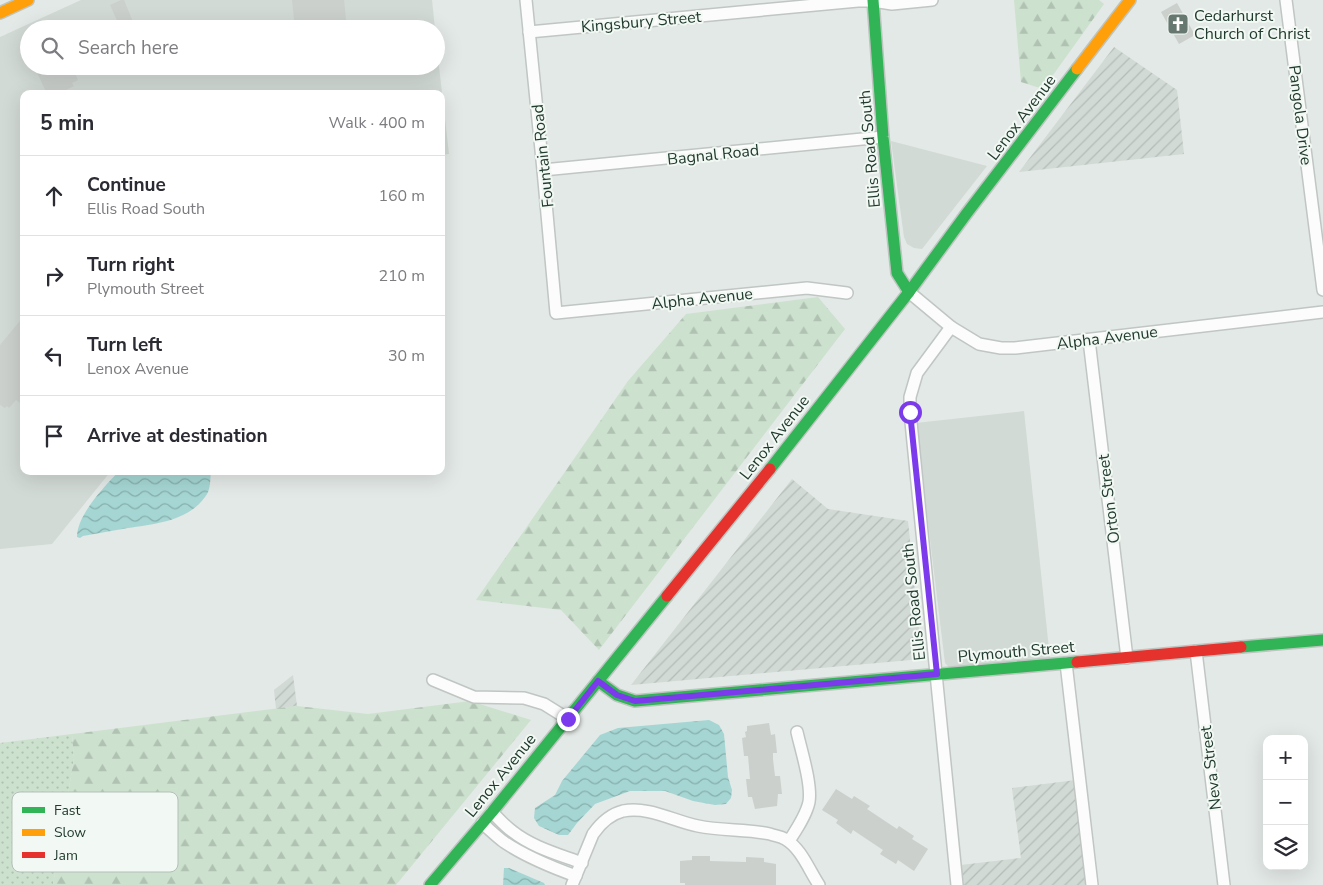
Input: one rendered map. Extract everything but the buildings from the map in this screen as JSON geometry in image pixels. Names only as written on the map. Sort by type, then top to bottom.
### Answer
[{"type":"main road","points":[[0,13],[28,0]]},
{"type":"main road","name":"Ellis Road South","points":[[873,0],[883,137],[897,273],[909,292]]},
{"type":"main road","name":"Lenox Avenue","points":[[430,885],[492,812],[750,494],[909,292],[1130,0]]},
{"type":"main road","name":"Plymouth Street","points":[[598,681],[617,695],[635,701],[1323,640]]},
{"type":"street","name":"Fountain Road","points":[[526,0],[544,170],[556,313]]},
{"type":"street","name":"Kingsbury Street","points":[[529,32],[873,0],[892,4],[932,0]]},
{"type":"street","name":"Pangola Drive","points":[[1286,0],[1323,290]]},
{"type":"street","name":"Bagnal Road","points":[[544,170],[883,137]]},
{"type":"street","name":"Alpha Avenue","points":[[556,313],[807,288],[847,293]]},
{"type":"street","name":"Alpha Avenue","points":[[909,292],[951,327],[979,344],[1001,348],[1089,340],[1323,312]]},
{"type":"street","name":"Ellis Road South","points":[[951,327],[917,373],[910,397],[957,885]]},
{"type":"street","name":"Orton Street","points":[[1089,340],[1127,658]]},
{"type":"street","name":"Neva Street","points":[[1196,651],[1224,885]]},
{"type":"street","points":[[1066,663],[1092,885]]},
{"type":"street","points":[[432,680],[474,697],[524,698],[531,700],[544,704],[568,719]]},
{"type":"street","points":[[789,842],[809,802],[808,781],[797,732]]},
{"type":"street","points":[[482,823],[501,840],[515,849],[574,880],[596,829],[608,818],[622,811],[638,810],[654,813],[696,826],[758,832],[782,837],[789,842],[819,885]]},
{"type":"street","points":[[492,812],[526,841],[582,863]]},
{"type":"shaded area","points":[[81,0],[432,0],[434,20],[37,20]]},
{"type":"shaded area","points":[[20,28],[20,75],[440,75],[442,90],[20,90],[20,475],[108,475],[52,544],[0,549],[0,37]]},
{"type":"shaded area","points":[[1114,47],[1177,90],[1184,154],[1019,172]]},
{"type":"shaded area","points":[[445,119],[449,154],[445,154]]},
{"type":"shaded area","points":[[891,141],[987,166],[922,249],[914,248],[907,244],[904,237]]},
{"type":"shaded area","points":[[1024,411],[1050,659],[950,668],[945,663],[916,423]]},
{"type":"shaded area","points":[[792,479],[828,509],[908,521],[922,659],[631,685]]},
{"type":"shaded area","points":[[293,675],[297,706],[276,709],[274,690]]},
{"type":"shaded area","points":[[1076,780],[1088,885],[964,885],[961,865],[1021,858],[1012,788]]},
{"type":"green space","points":[[1014,0],[1099,0],[1104,4],[1043,89],[1021,82]]},
{"type":"green space","points":[[818,297],[845,329],[599,650],[561,610],[476,600],[628,381],[686,314]]},
{"type":"green space","points":[[470,701],[531,720],[396,885],[53,885],[55,872],[178,872],[178,792],[68,792],[74,758],[72,734],[297,706],[368,714]]},
{"type":"green space","points":[[72,734],[74,758],[68,792],[12,792],[12,872],[55,872],[53,885],[0,885],[0,743]]},
{"type":"water","points":[[115,475],[211,475],[207,494],[198,505],[180,516],[160,523],[77,537],[81,520],[99,493]]},
{"type":"water","points":[[709,720],[719,725],[724,734],[728,777],[732,790],[731,798],[726,804],[715,805],[693,801],[665,791],[630,791],[595,804],[568,835],[559,835],[539,826],[534,818],[535,808],[555,795],[562,781],[600,735],[618,728]]},
{"type":"water","points":[[504,868],[509,868],[545,885],[503,885]]},
{"type":"traffic: fast","points":[[873,0],[883,137],[897,273],[909,292]]},
{"type":"traffic: fast","points":[[770,469],[909,292],[1077,69]]},
{"type":"traffic: fast","points":[[430,885],[492,812],[667,596]]},
{"type":"traffic: fast","points":[[1241,647],[1323,640]]},
{"type":"traffic: fast","points":[[598,681],[617,695],[635,701],[1077,662]]},
{"type":"traffic: slow","points":[[0,13],[28,0]]},
{"type":"traffic: slow","points":[[1077,69],[1130,0]]},
{"type":"traffic: jam","points":[[667,596],[770,469]]},
{"type":"traffic: jam","points":[[1077,662],[1241,647]]},
{"type":"place","name":"Cedarhurst Church of Christ","points":[[1178,24]]},
{"type":"route","points":[[568,719],[598,681],[617,695],[635,701],[937,674],[910,412]]}]
